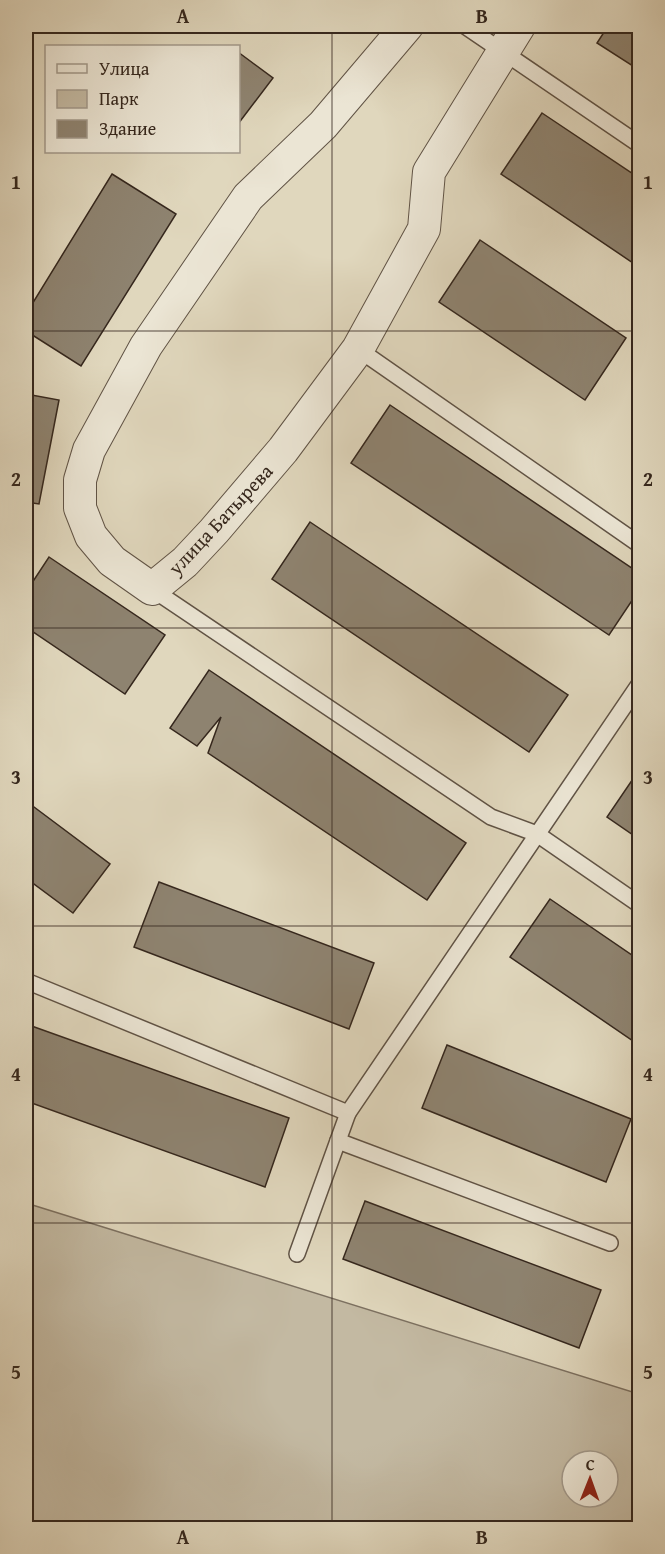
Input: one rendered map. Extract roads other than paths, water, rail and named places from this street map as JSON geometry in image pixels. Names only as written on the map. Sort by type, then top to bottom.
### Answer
[{"type":"street","name":"улица Батырева","points":[[407,26],[323,124],[248,197],[146,346],[89,450],[80,480],[80,508],[91,536],[112,561],[152,589],[185,562],[214,531],[283,450],[358,350],[424,229],[429,172],[519,26]]},
{"type":"lane","points":[[465,26],[639,145]]},
{"type":"lane","points":[[358,350],[639,545]]},
{"type":"lane","points":[[152,589],[491,817],[537,834],[639,905]]},
{"type":"lane","points":[[297,1254],[348,1113],[639,683]]},
{"type":"lane","points":[[26,981],[348,1113]]},
{"type":"lane","points":[[338,1141],[610,1244]]}]
